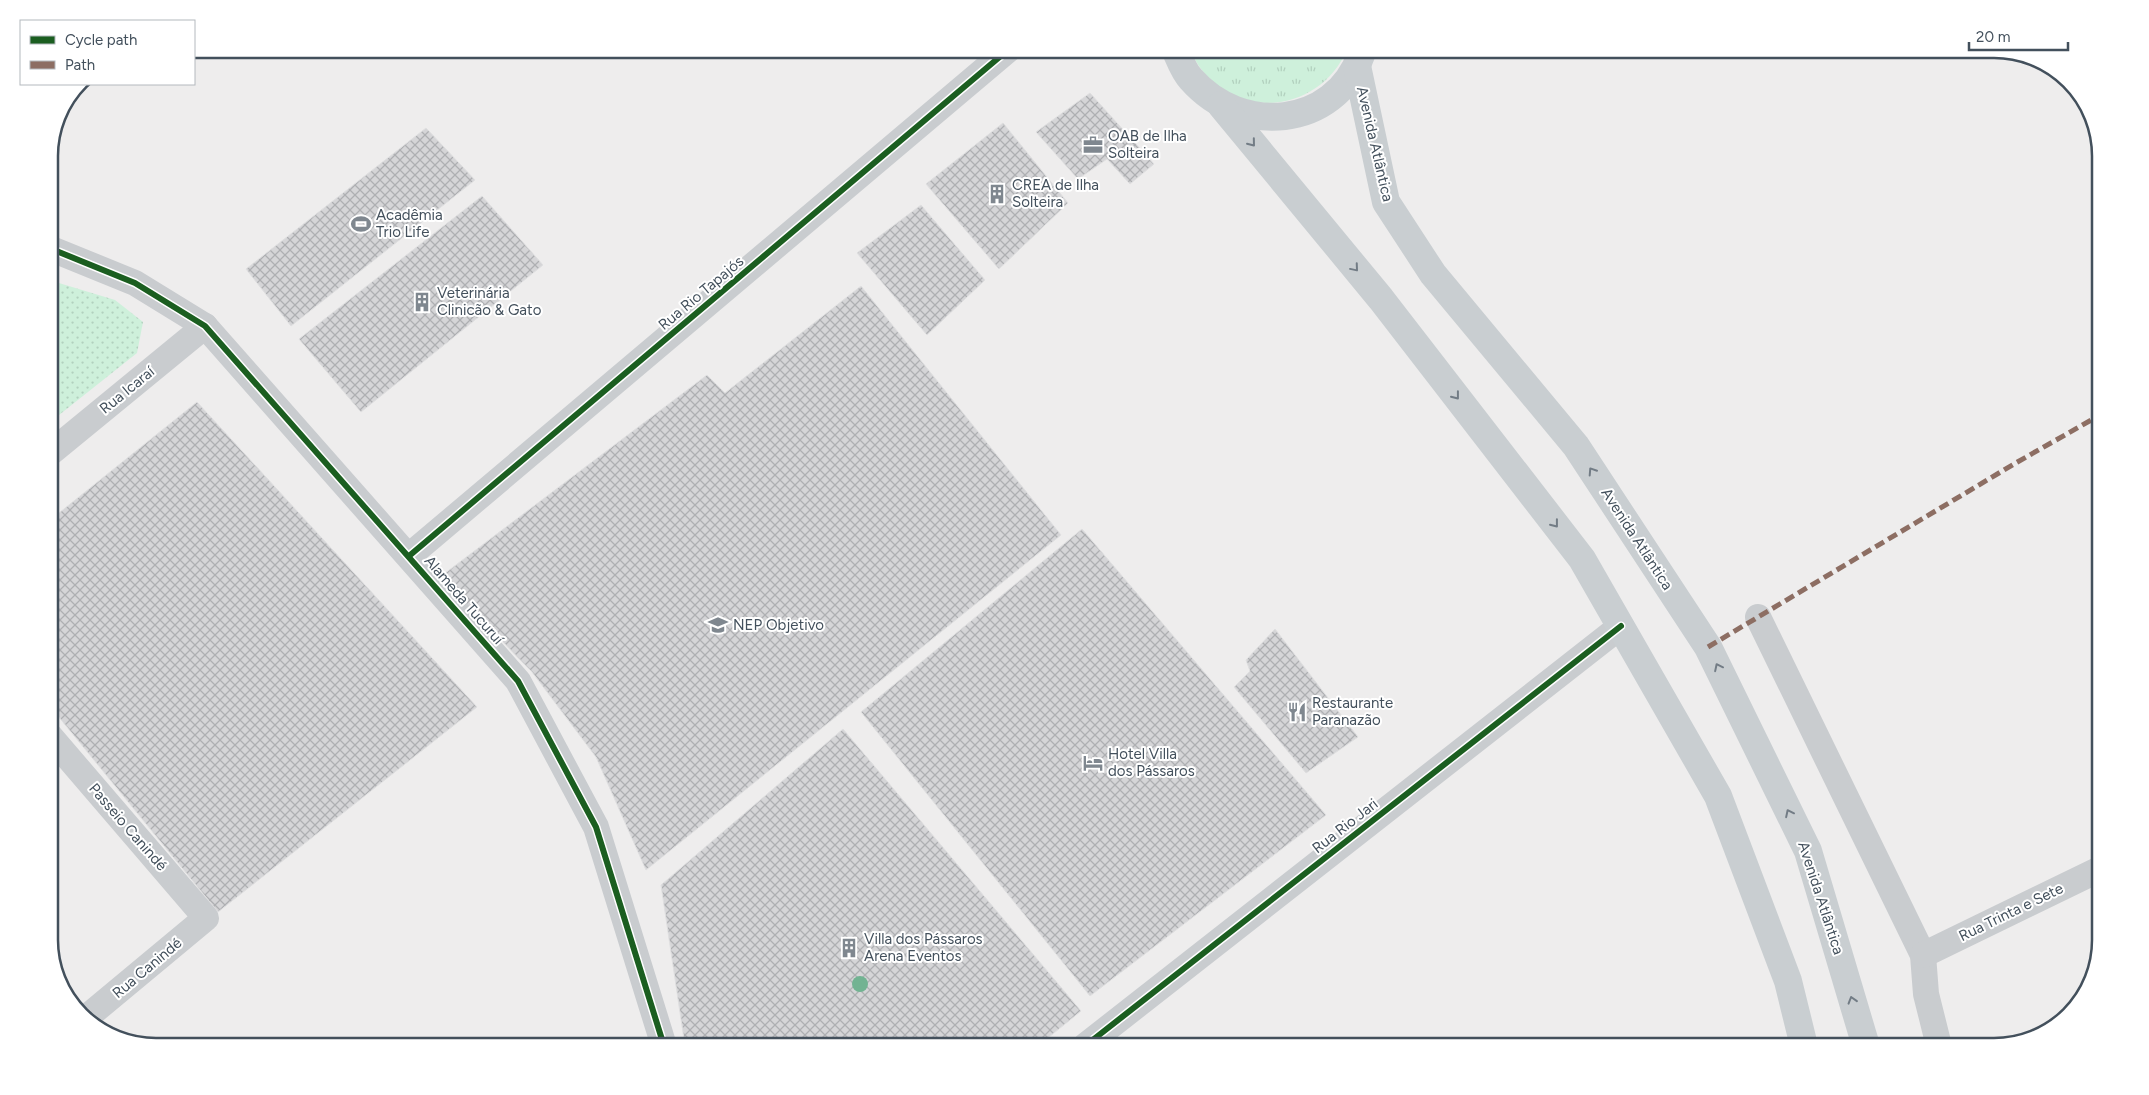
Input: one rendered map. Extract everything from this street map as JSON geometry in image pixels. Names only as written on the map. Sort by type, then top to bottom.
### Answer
[{"type":"main road","points":[[1173,58],[1191,79],[1221,105],[1381,299],[1576,551],[1718,796],[1788,981],[1802,1038]]},
{"type":"main road","points":[[1180,58],[1191,79]]},
{"type":"main road","points":[[1221,105],[1244,115],[1277,118],[1309,110],[1336,93],[1360,58]]},
{"type":"main road","name":"Avenida Atlântica","points":[[1360,58],[1386,202],[1433,274],[1576,446],[1708,647],[1808,851],[1864,1038]]},
{"type":"street","name":"Rua Rio Tapajós","points":[[409,556],[998,58]]},
{"type":"street","name":"Alameda Tucuruí","points":[[58,252],[135,283],[205,326],[518,681],[596,827],[662,1038]]},
{"type":"street","name":"Rua Icaraí","points":[[58,447],[205,326]]},
{"type":"street","points":[[1758,617],[1923,955],[1926,994],[1937,1038]]},
{"type":"street","name":"Rua Rio Jari","points":[[1095,1038],[1621,626]]},
{"type":"street","name":"Passeio Canindé","points":[[58,745],[206,918]]},
{"type":"street","name":"Rua Trinta e Sete","points":[[1923,955],[2092,872]]},
{"type":"street","name":"Rua Canindé","points":[[91,1013],[206,918]]},
{"type":"green space","points":[[1195,58],[1342,58],[1336,68],[1322,83],[1305,94],[1286,101],[1265,103],[1245,100],[1226,92],[1203,72]]},
{"type":"green space","points":[[58,283],[115,300],[143,322],[137,353],[58,416]]},
{"type":"building","name":"OAB de Ilha Solteira","points":[[1090,93],[1154,164],[1130,184],[1107,159],[1078,179],[1036,132]]},
{"type":"building","name":"CREA de Ilha Solteira","points":[[1003,123],[1068,203],[999,269],[926,184]]},
{"type":"building","name":"Acadêmia Trio Life","points":[[426,128],[475,180],[291,326],[246,269]]},
{"type":"building","name":"Veterinária Clinicão & Gato","points":[[482,196],[543,265],[361,412],[299,339]]},
{"type":"building","points":[[921,205],[985,280],[927,335],[857,253]]},
{"type":"building","name":"NEP Objetivo","points":[[861,286],[1061,535],[646,870],[596,757],[532,672],[440,577],[707,375],[725,393]]},
{"type":"building","points":[[197,402],[477,707],[218,912],[58,716],[58,514]]},
{"type":"building","name":"Hotel Villa dos Pássaros","points":[[1082,529],[1326,815],[1090,996],[861,712]]},
{"type":"building","name":"Restaurante Paranazão","points":[[1275,629],[1358,737],[1306,773],[1234,687],[1250,671],[1246,660]]},
{"type":"building","name":"Villa dos Pássaros Arena Eventos","points":[[843,729],[1081,1011],[1048,1038],[684,1038],[661,885]]},
{"type":"marked path","points":[[1708,647],[2014,464],[2091,420]]},
{"type":"cycle path","points":[[409,556],[998,58]]},
{"type":"cycle path","points":[[58,252],[135,283],[205,326],[518,681],[596,827],[662,1038]]},
{"type":"cycle path","points":[[1095,1038],[1621,626]]},
{"type":"place","name":"OAB de Ilha Solteira","points":[[1093,145]]},
{"type":"place","name":"CREA de Ilha Solteira","points":[[997,194]]},
{"type":"place","name":"Acadêmia Trio Life","points":[[361,224]]},
{"type":"place","name":"Veterinária Clinicão & Gato","points":[[422,302]]},
{"type":"place","name":"NEP Objetivo","points":[[718,625]]},
{"type":"place","name":"Restaurante Paranazão","points":[[1297,712]]},
{"type":"place","name":"Hotel Villa dos Pássaros","points":[[1093,763]]},
{"type":"place","name":"Villa dos Pássaros Arena Eventos","points":[[849,948]]}]
